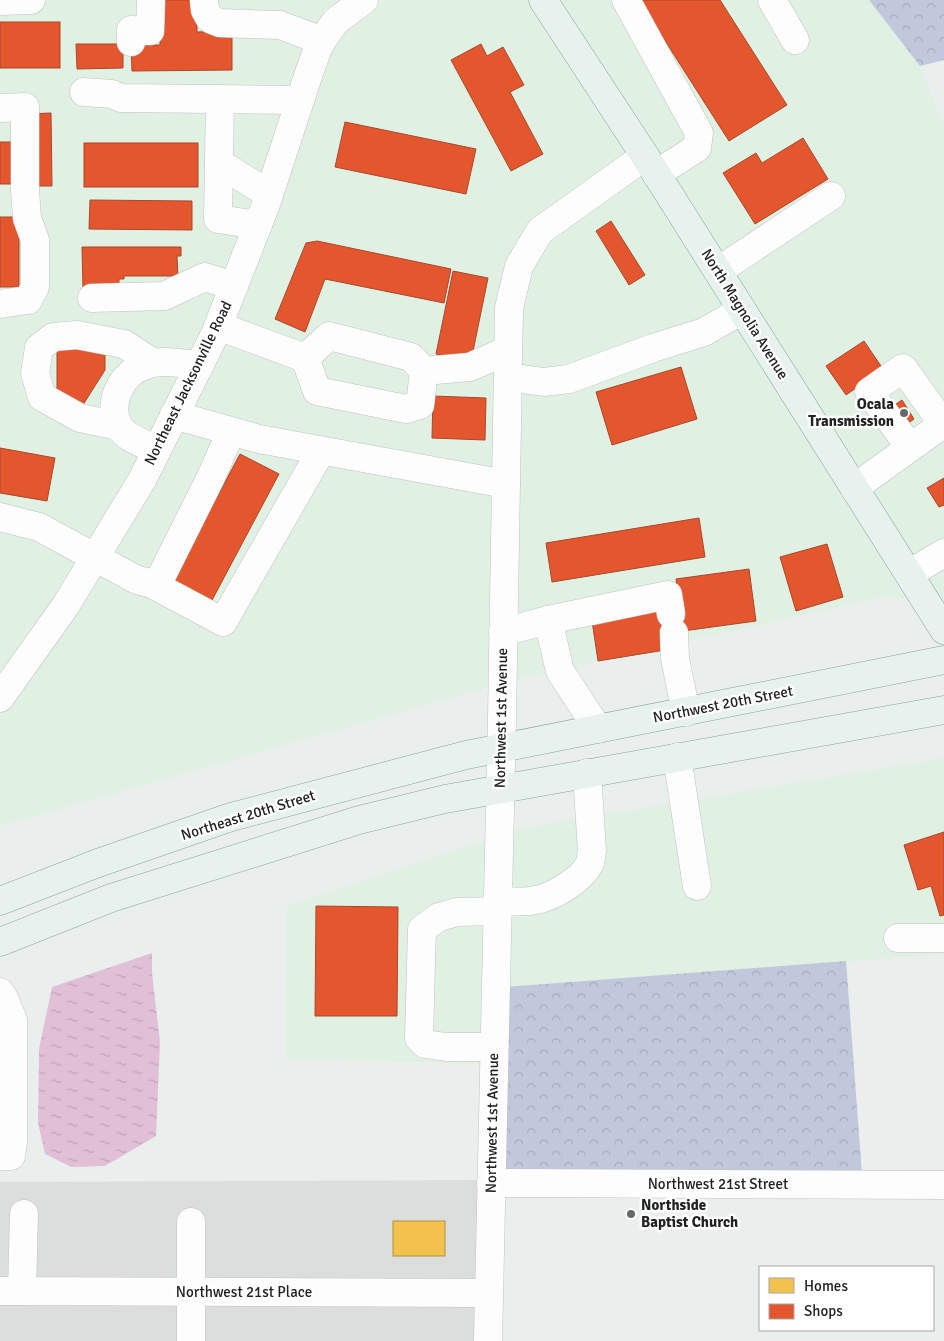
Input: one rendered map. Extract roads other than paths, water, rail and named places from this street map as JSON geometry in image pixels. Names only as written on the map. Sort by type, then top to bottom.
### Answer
[{"type":"main road","name":"North Magnolia Avenue","points":[[543,0],[651,165],[944,630]]},
{"type":"main road","name":"Northwest 20th Street","points":[[501,749],[944,660]]},
{"type":"main road","points":[[0,942],[111,898],[350,823],[446,799],[944,710]]},
{"type":"main road","name":"Northeast 20th Street","points":[[0,901],[98,863],[231,817],[466,755],[501,749]]},
{"type":"street","points":[[0,1],[31,0]]},
{"type":"street","points":[[131,42],[131,30],[150,31],[151,0]]},
{"type":"street","points":[[204,0],[205,10],[210,19],[220,23],[280,25],[322,41]]},
{"type":"street","name":"Northwest 1st Avenue","points":[[488,1341],[504,632],[509,308],[519,266],[540,231],[651,165],[697,148],[699,133],[626,0]]},
{"type":"street","points":[[772,0],[795,40]]},
{"type":"street","name":"Northeast Jacksonville Road","points":[[0,698],[66,605],[142,480],[218,326],[270,194],[300,100],[322,41],[336,20],[358,1]]},
{"type":"street","points":[[84,92],[112,94],[121,98],[300,100]]},
{"type":"street","points":[[220,99],[218,219],[258,225]]},
{"type":"street","points":[[0,108],[24,107],[24,190],[27,218],[35,240],[35,287],[28,300],[0,304]]},
{"type":"street","points":[[219,163],[270,194]]},
{"type":"street","points":[[718,271],[831,196]]},
{"type":"street","points":[[92,298],[164,296],[205,278],[234,286]]},
{"type":"street","points":[[508,377],[544,382],[569,379],[653,348],[704,332],[742,310]]},
{"type":"street","points":[[218,326],[305,358],[318,391],[406,409],[420,405],[424,371],[411,357],[329,336],[305,358]]},
{"type":"street","points":[[119,426],[80,418],[42,397],[35,373],[40,348],[53,337],[77,335],[124,344],[153,363]]},
{"type":"street","points":[[424,371],[470,367],[508,350]]},
{"type":"street","points":[[157,450],[131,438],[119,426],[115,413],[116,394],[125,378],[144,365],[153,363],[200,365]]},
{"type":"street","points":[[174,415],[259,439],[506,484]]},
{"type":"street","points":[[150,583],[159,581],[232,432]]},
{"type":"street","points":[[854,488],[910,448]]},
{"type":"street","points":[[0,517],[39,527],[94,558],[137,580],[150,583],[222,622],[321,450]]},
{"type":"street","points":[[909,574],[944,553]]},
{"type":"street","points":[[504,632],[548,620],[668,595],[676,659],[686,712]]},
{"type":"street","points":[[548,620],[560,671],[598,729]]},
{"type":"street","points":[[677,757],[697,886]]},
{"type":"street","points":[[494,1047],[425,1044],[419,1038],[422,929],[439,917],[457,912],[536,900],[554,894],[569,885],[585,871],[590,864],[592,852],[587,773]]},
{"type":"street","points":[[898,938],[944,938]]},
{"type":"street","points":[[0,992],[13,1020],[6,1040],[13,1142],[11,1156],[0,1156]]},
{"type":"street","name":"Northwest 21st Street","points":[[491,1183],[944,1185]]},
{"type":"street","points":[[11,1291],[24,1214]]},
{"type":"street","points":[[191,1222],[191,1341]]},
{"type":"street","name":"Northwest 21st Place","points":[[11,1291],[488,1293]]},
{"type":"water","points":[[152,953],[152,973],[160,1042],[156,1136],[105,1166],[71,1167],[45,1154],[38,1123],[39,1049],[52,987]]},
{"type":"place","name":"Ocala Transmission","points":[[904,413]]},
{"type":"place","name":"Northside Baptist Church","points":[[631,1214]]}]
